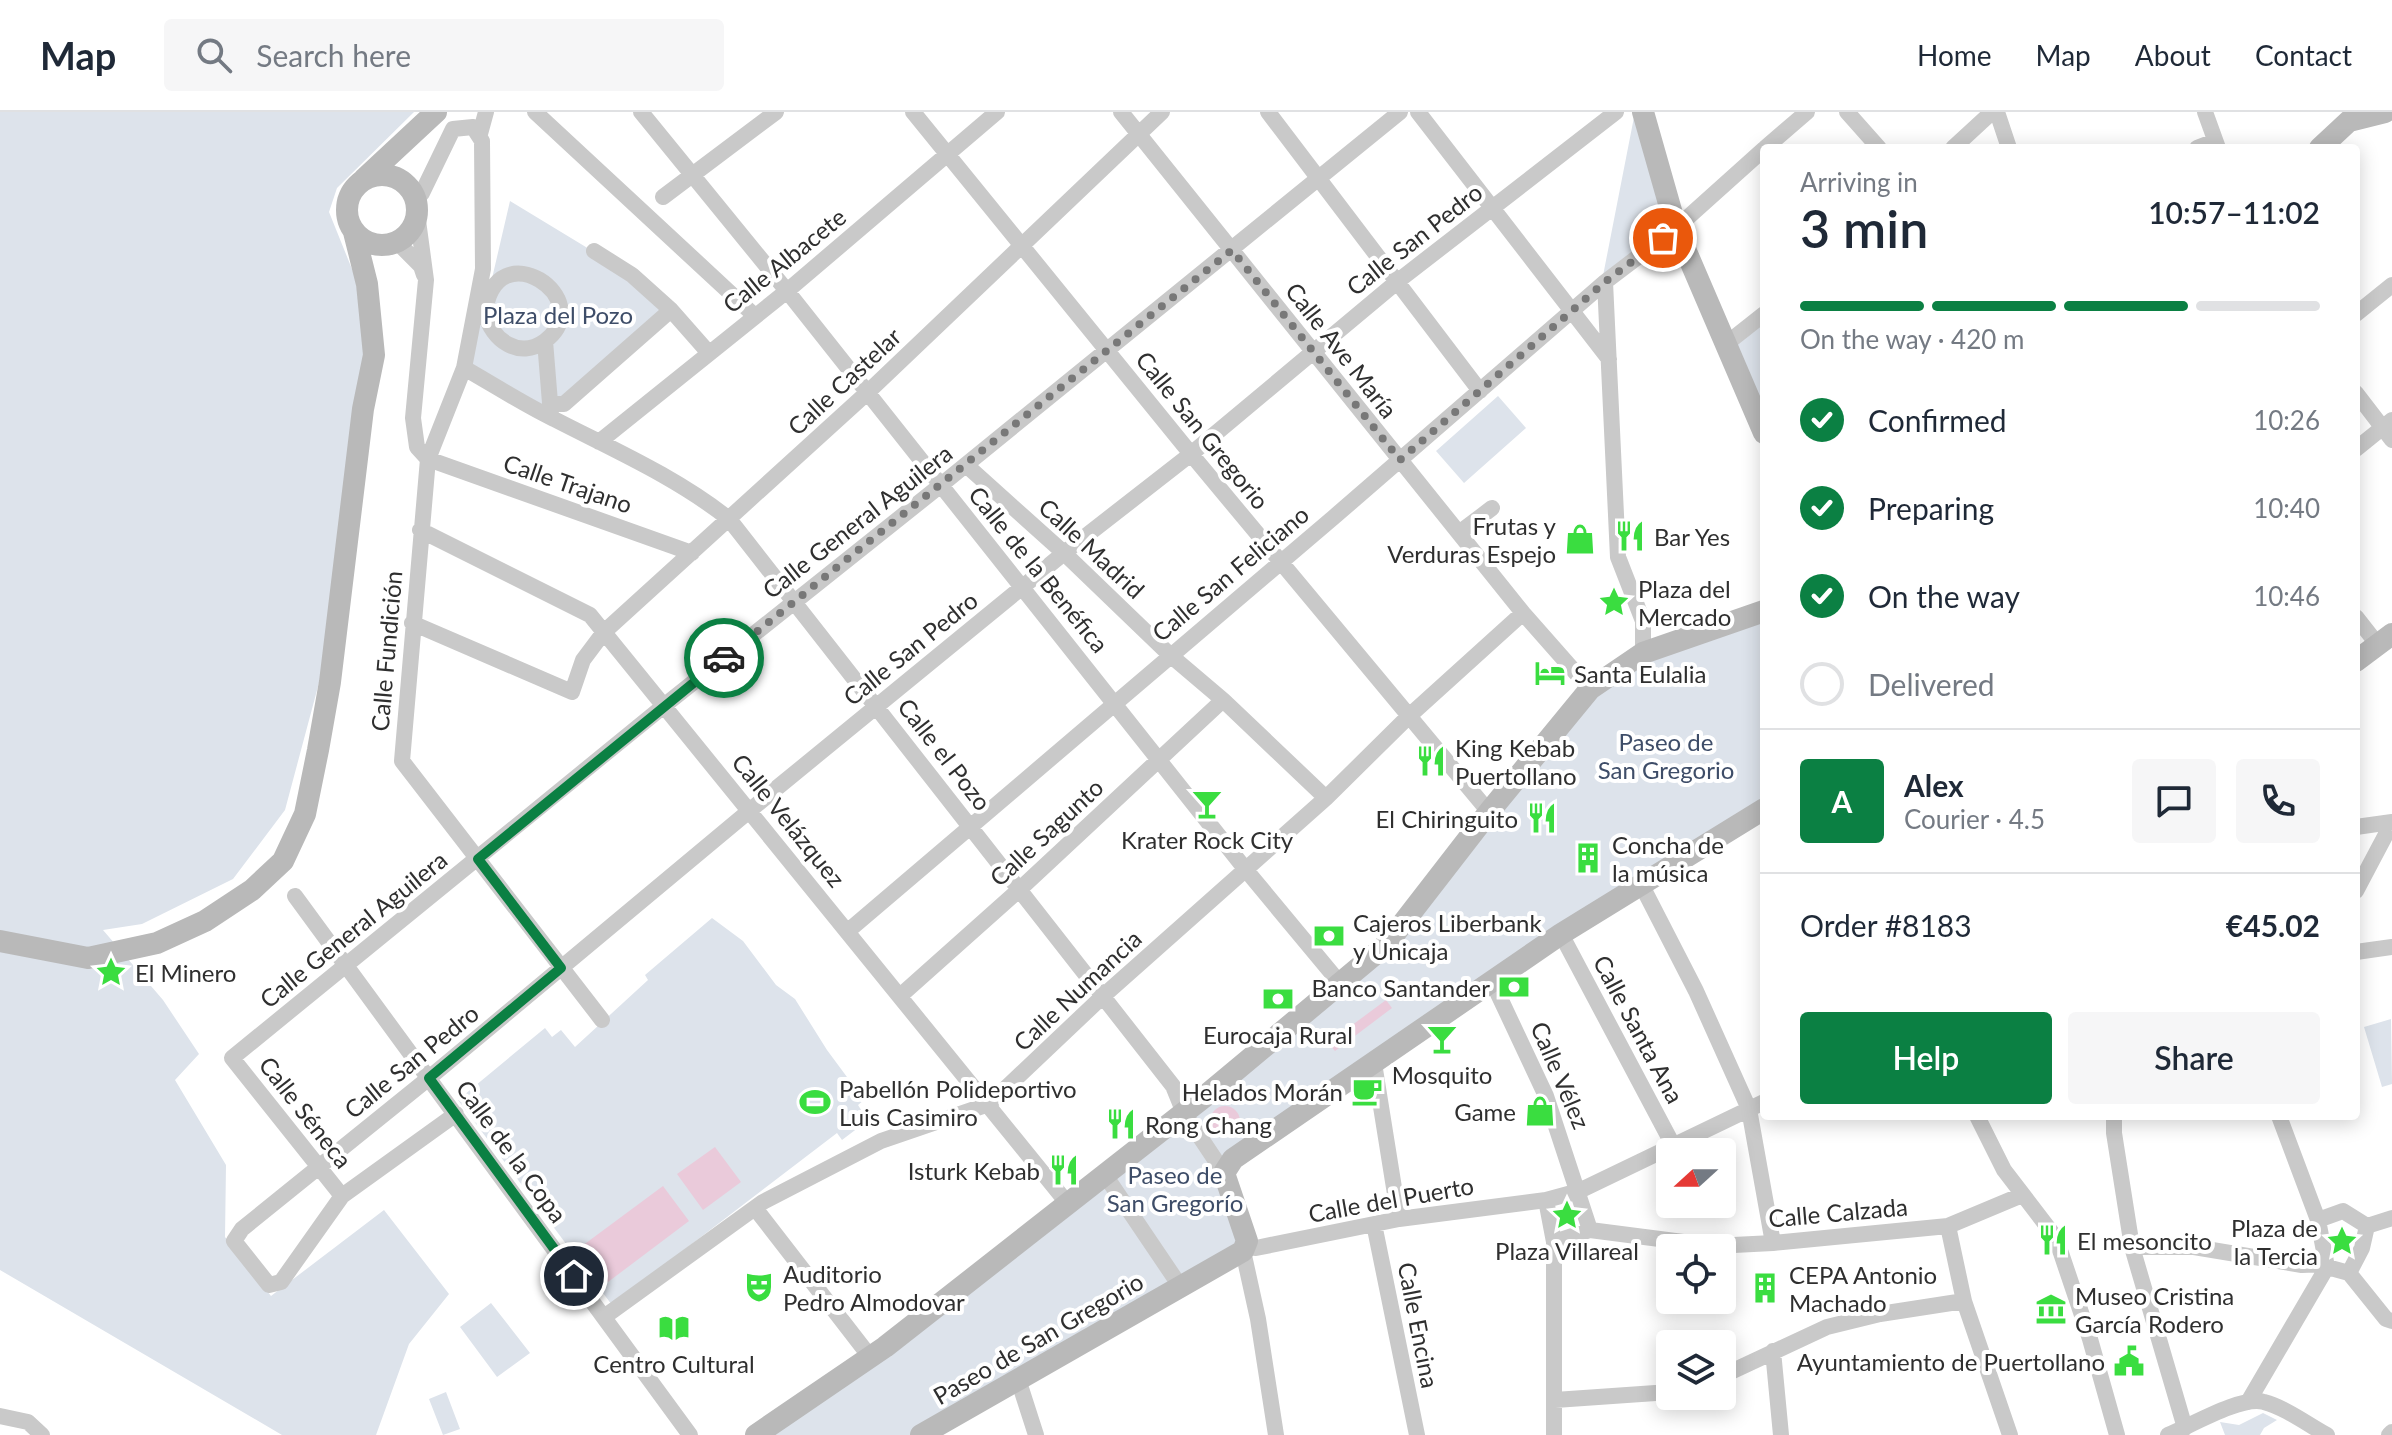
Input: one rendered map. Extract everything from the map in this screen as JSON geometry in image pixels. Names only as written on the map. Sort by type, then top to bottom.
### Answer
[{"type":"main road","points":[[0,941],[88,958],[157,943],[205,921],[252,890],[283,861],[305,814],[330,682],[363,409],[374,355],[367,284],[346,209],[349,197],[364,179],[436,112]]},
{"type":"main road","points":[[1643,112],[1676,228],[1760,419]]},
{"type":"main road","points":[[2324,144],[2348,117],[2385,112]]},
{"type":"main road","points":[[367,284],[380,256],[411,230],[414,201],[406,162],[412,135]]},
{"type":"main road","points":[[364,179],[389,175],[401,180],[414,201]]},
{"type":"main road","points":[[354,232],[364,241],[377,245],[393,244]]},
{"type":"main road","points":[[756,1435],[871,1358],[1186,1115],[1386,945],[1590,689],[1643,653],[1760,612]]},
{"type":"main road","points":[[2360,658],[2385,640]]},
{"type":"main road","points":[[1244,1249],[1247,1241],[1224,1164],[1561,934],[1760,811]]},
{"type":"main road","name":"Paseo de San Gregorio","points":[[921,1435],[1244,1249]]},
{"type":"street","name":"Calle Fundición","points":[[486,112],[480,134],[484,242],[481,304],[464,368],[428,459],[402,761],[602,1020]]},
{"type":"street","points":[[535,112],[755,316]]},
{"type":"street","name":"Calle de la Benéfica","points":[[641,112],[694,174],[1024,586],[1246,870],[1339,982]]},
{"type":"street","points":[[663,197],[776,112]]},
{"type":"street","name":"Calle San Gregorio","points":[[913,112],[1280,563],[1489,812]]},
{"type":"street","name":"Calle Albacete","points":[[599,442],[787,291],[997,112]]},
{"type":"street","name":"Calle Ave María","points":[[1121,112],[1523,613],[1590,689]]},
{"type":"street","name":"Calle Castelar","points":[[412,623],[572,692],[583,660],[604,632],[868,392],[1162,112]]},
{"type":"street","points":[[1268,112],[1480,391]]},
{"type":"street","name":"Calle General Aguilera","points":[[232,1058],[1400,112]]},
{"type":"street","points":[[1418,112],[1609,359]]},
{"type":"street","name":"Calle San Pedro","points":[[342,1196],[281,1282],[275,1285],[269,1285],[234,1241],[242,1229],[429,1078],[750,809],[1064,553],[1191,454],[1398,281],[1616,112]]},
{"type":"street","name":"Calle San Feliciano","points":[[1771,144],[1807,112]]},
{"type":"street","points":[[1847,112],[1875,144]]},
{"type":"street","points":[[1958,144],[1994,112],[2007,144]]},
{"type":"street","points":[[2205,112],[2217,144]]},
{"type":"street","points":[[428,459],[417,447],[413,418],[426,280],[414,201],[422,193],[453,129],[473,127],[480,134]]},
{"type":"street","name":"Calle San Feliciano","points":[[848,931],[1605,282],[1676,228],[1760,153]]},
{"type":"street","points":[[393,244],[421,266],[426,280]]},
{"type":"street","points":[[594,251],[632,275],[671,310],[708,352]]},
{"type":"street","points":[[528,274],[549,285],[560,308],[559,320],[545,341],[533,347],[520,348],[507,345],[496,337],[488,326],[481,304],[503,278],[528,274]]},
{"type":"street","points":[[1605,282],[1618,557],[1643,621],[1643,653]]},
{"type":"street","points":[[2360,311],[2392,285]]},
{"type":"street","points":[[545,341],[550,411],[564,404],[671,310]]},
{"type":"street","points":[[1726,344],[1760,323]]},
{"type":"street","name":"Calle el Pozo","points":[[464,368],[550,411],[599,442],[681,486],[729,519],[1173,1086],[1186,1115]]},
{"type":"street","points":[[2360,397],[2389,429],[2360,447]]},
{"type":"street","name":"Calle Trajano","points":[[428,459],[692,553]]},
{"type":"street","name":"Calle Madrid","points":[[966,465],[1326,798]]},
{"type":"street","points":[[1459,533],[1492,508]]},
{"type":"street","name":"Calle Velázquez","points":[[420,530],[590,615],[1068,1204]]},
{"type":"street","name":"Calle Numancia","points":[[604,1317],[755,1208],[881,1141],[989,1104],[1102,997],[1326,798],[1408,717],[1523,613]]},
{"type":"street","points":[[2360,620],[2385,640]]},
{"type":"street","name":"Calle Sagunto","points":[[900,996],[1223,700]]},
{"type":"street","points":[[2360,826],[2392,822]]},
{"type":"street","points":[[2360,883],[2392,822]]},
{"type":"street","points":[[1641,884],[1757,1106],[1773,1243]]},
{"type":"street","name":"Calle de la Copa","points":[[295,896],[690,1435]]},
{"type":"street","name":"Calle Santa Ana","points":[[1561,934],[1669,1138]]},
{"type":"street","points":[[2360,951],[2392,947]]},
{"type":"street","name":"Calle Vélez","points":[[1492,981],[1546,1096],[1579,1191]]},
{"type":"street","name":"Calle Séneca","points":[[232,1058],[342,1196]]},
{"type":"street","points":[[1374,1063],[1399,1219]]},
{"type":"street","points":[[1692,1138],[1757,1106]]},
{"type":"street","points":[[342,1196],[456,1114]]},
{"type":"street","points":[[1186,1115],[1224,1164]]},
{"type":"street","points":[[1979,1120],[2004,1170],[2053,1234],[2079,1304],[2116,1429]]},
{"type":"street","points":[[2114,1120],[2132,1247],[2185,1428]]},
{"type":"street","points":[[2248,1402],[2326,1266],[2318,1220],[2280,1120]]},
{"type":"street","points":[[1554,1435],[1554,1242],[1546,1200],[1579,1191],[1656,1155]]},
{"type":"street","name":"Paseo de San Gregorio","points":[[1105,1175],[1180,1286]]},
{"type":"street","points":[[1554,1242],[1590,1230],[1579,1191]]},
{"type":"street","name":"Calle Calzada","points":[[1590,1230],[1714,1246],[1773,1243],[1948,1226],[2022,1195]]},
{"type":"street","name":"Calle del Puerto","points":[[1244,1249],[1399,1219],[1546,1200]]},
{"type":"street","points":[[755,1208],[871,1358]]},
{"type":"street","points":[[2318,1220],[2343,1211],[2367,1226],[2392,1218]]},
{"type":"street","name":"Calle Encina","points":[[1374,1224],[1417,1435]]},
{"type":"street","points":[[1948,1226],[1964,1301],[2010,1435]]},
{"type":"street","points":[[2349,1273],[2362,1248],[2367,1226]]},
{"type":"street","points":[[2132,1247],[2194,1247],[2302,1265],[2326,1266],[2349,1273],[2386,1319],[2392,1321]]},
{"type":"street","points":[[1244,1249],[1276,1435]]},
{"type":"street","points":[[1736,1369],[1827,1327],[1880,1314],[1964,1301]]},
{"type":"street","points":[[1773,1351],[1781,1435]]},
{"type":"street","points":[[1018,1379],[1036,1435]]},
{"type":"street","points":[[1555,1400],[1656,1393]]},
{"type":"street","points":[[2168,1435],[2248,1402],[2262,1401],[2327,1435]]},
{"type":"street","points":[[0,1416],[28,1422],[42,1435]]},
{"type":"green space","points":[[0,112],[414,112],[337,188],[329,212],[356,279],[364,355],[320,679],[285,810],[233,879],[142,924],[103,930],[163,1000],[199,1054],[175,1080],[226,1165],[225,1237],[271,1296],[384,1210],[449,1294],[409,1344],[376,1435],[282,1435],[0,1270]]},
{"type":"green space","points":[[1635,112],[1676,228],[1601,286]]},
{"type":"green space","name":"Plaza del Pozo","points":[[510,201],[632,275],[671,310],[551,418],[464,368],[487,300]]},
{"type":"green space","points":[[1756,322],[1760,326],[1760,414],[1726,344]]},
{"type":"green space","points":[[1498,396],[1526,428],[1464,483],[1436,451]]},
{"type":"green space","name":"Paseo de San Gregorío","points":[[1760,613],[1760,812],[1233,1159],[1247,1241],[921,1435],[756,1435],[1386,945],[1590,689]]},
{"type":"green space","points":[[712,918],[743,941],[776,985],[795,999],[864,1100],[858,1105],[863,1113],[866,1112],[871,1118],[842,1140],[837,1133],[612,1305],[458,1100],[545,1028],[552,1037],[561,1030],[575,1047],[648,980],[645,975]]},
{"type":"green space","points":[[2391,1019],[2392,1084],[2382,1087],[2364,1027]]},
{"type":"green space","points":[[491,1303],[530,1353],[497,1377],[460,1327]]},
{"type":"green space","points":[[446,1392],[460,1429],[443,1435],[429,1399]]},
{"type":"green space","points":[[2263,1413],[2277,1420],[2264,1428],[2260,1435],[2225,1435],[2220,1422],[2239,1425]]},
{"type":"shaded area","points":[[1386,1000],[1392,1008],[1335,1051],[1328,1043]]},
{"type":"shaded area","points":[[1225,1106],[1235,1111],[1240,1121],[1235,1131],[1225,1136],[1215,1131],[1210,1121],[1215,1111]]},
{"type":"shaded area","points":[[715,1147],[741,1182],[703,1210],[677,1174]]},
{"type":"shaded area","points":[[663,1186],[689,1221],[608,1282],[582,1246]]},
{"type":"way so far","points":[[724,658],[1232,250],[1400,460],[1605,282],[1663,238]]},
{"type":"place","name":"Bar Yes","points":[[1630,536]]},
{"type":"place","name":"Frutas y Verduras Espejo","points":[[1580,539]]},
{"type":"place","name":"Plaza del Mercado","points":[[1614,602]]},
{"type":"place","name":"Santa Eulalia","points":[[1550,673]]},
{"type":"place","name":"King Kebab Puertollano","points":[[1431,761]]},
{"type":"place","name":"Krater Rock City","points":[[1207,804]]},
{"type":"place","name":"El Chiringuito","points":[[1542,818]]},
{"type":"place","name":"Concha de la música","points":[[1588,858]]},
{"type":"place","name":"Cajeros Liberbank y Unicaja","points":[[1329,936]]},
{"type":"place","name":"El Minero","points":[[111,972]]},
{"type":"place","name":"Banco Santander","points":[[1514,987]]},
{"type":"place","name":"Eurocaja Rural","points":[[1278,999]]},
{"type":"place","name":"Mosquito","points":[[1442,1039]]},
{"type":"place","name":"Helados Morán","points":[[1367,1091]]},
{"type":"place","name":"Pabellón Polideportivo Luis Casimiro","points":[[815,1102]]},
{"type":"place","name":"Game","points":[[1540,1111]]},
{"type":"place","name":"Rong Chang","points":[[1121,1124]]},
{"type":"place","name":"Isturk Kebab","points":[[1064,1170]]},
{"type":"place","name":"Plaza Villareal","points":[[1567,1215]]},
{"type":"place","name":"El mesoncito","points":[[2053,1240]]},
{"type":"place","name":"Plaza de la Tercia","points":[[2342,1241]]},
{"type":"place","name":"Auditorio Pedro Almodovar","points":[[759,1287]]},
{"type":"place","name":"CEPA Antonio Machado","points":[[1765,1288]]},
{"type":"place","name":"Museo Cristina García Rodero","points":[[2051,1309]]},
{"type":"place","name":"Centro Cultural","points":[[674,1328]]},
{"type":"place","name":"Ayuntamiento de Puertollano","points":[[2129,1361]]},
{"type":"route","points":[[574,1276],[429,1078],[561,968],[478,859],[724,658]]}]
